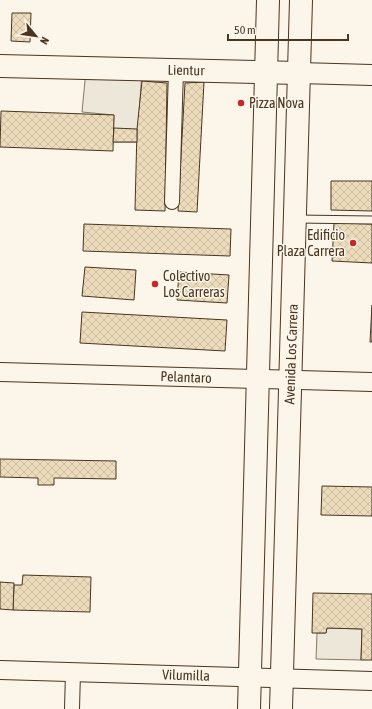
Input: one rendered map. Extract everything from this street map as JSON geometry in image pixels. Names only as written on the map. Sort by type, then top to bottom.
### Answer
[{"type":"main road","points":[[249,709],[268,0]]},
{"type":"main road","name":"Avenida Los Carrera","points":[[281,709],[301,0]]},
{"type":"main road","name":"Lientur","points":[[0,66],[372,75]]},
{"type":"street","points":[[172,202],[176,70]]},
{"type":"street","name":"Pelantaro","points":[[0,372],[372,382]]},
{"type":"street","name":"Vilumilla","points":[[0,670],[372,681]]},
{"type":"street","points":[[72,709],[73,672]]},
{"type":"lane","points":[[296,219],[372,220]]},
{"type":"shaded area","points":[[86,70],[142,72],[137,142],[113,142],[114,115],[82,112]]},
{"type":"shaded area","points":[[327,628],[362,629],[361,660],[316,659],[317,633],[326,633]]},
{"type":"building","points":[[12,13],[31,13],[30,42],[11,41]]},
{"type":"building","points":[[142,81],[167,83],[165,211],[135,210],[137,129]]},
{"type":"building","points":[[204,82],[197,212],[178,211],[185,83]]},
{"type":"building","points":[[1,111],[114,115],[113,151],[0,147]]},
{"type":"building","points":[[114,128],[137,129],[137,142],[113,142]]},
{"type":"building","points":[[331,181],[372,181],[372,211],[331,210]]},
{"type":"building","name":"Edificio Plaza Carrera","points":[[334,223],[372,224],[372,263],[332,261]]},
{"type":"building","points":[[84,224],[231,229],[230,256],[83,251]]},
{"type":"building","points":[[85,267],[136,270],[134,300],[82,296]]},
{"type":"building","points":[[179,272],[229,275],[227,303],[177,300]]},
{"type":"building","points":[[372,305],[372,342],[370,342]]},
{"type":"building","points":[[82,312],[227,320],[225,351],[80,343]]},
{"type":"building","points":[[0,459],[116,461],[116,479],[54,478],[54,485],[38,485],[38,478],[0,477]]},
{"type":"building","points":[[322,486],[372,487],[372,516],[321,515]]},
{"type":"building","points":[[23,575],[91,577],[90,612],[13,610],[14,585],[22,585]]},
{"type":"building","points":[[0,582],[14,583],[13,610],[0,609]]},
{"type":"building","points":[[313,593],[372,594],[372,660],[361,660],[362,629],[327,628],[326,633],[312,633]]},
{"type":"place","name":"Pizza Nova","points":[[241,103]]},
{"type":"place","name":"Edificio Plaza Carrera","points":[[353,243]]},
{"type":"place","name":"Colectivo Los Carreras","points":[[155,284]]}]
